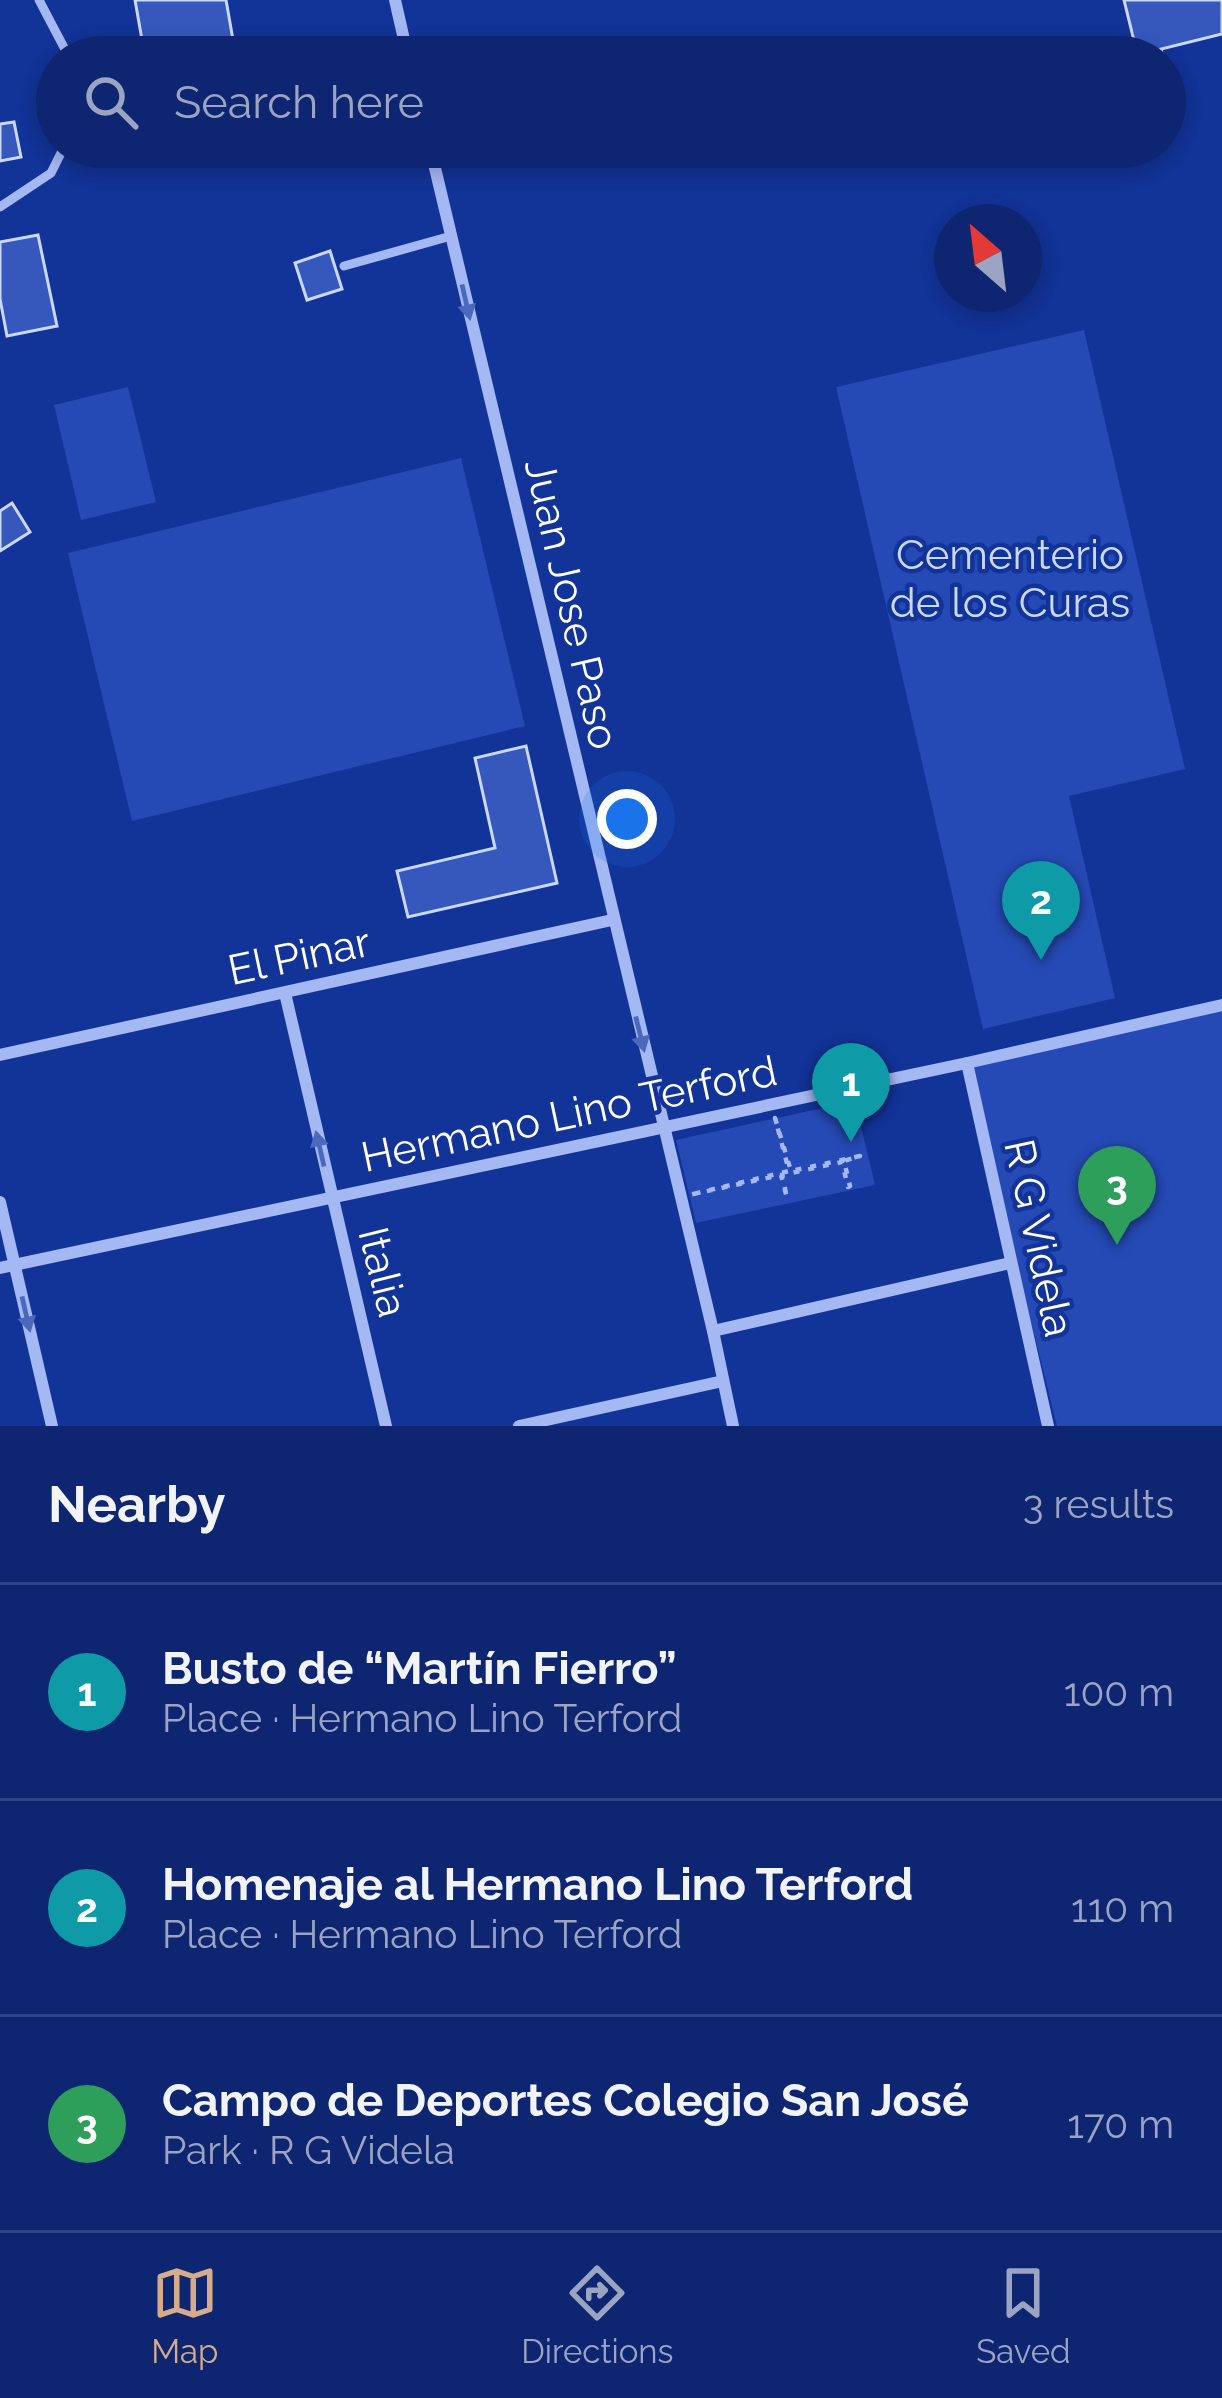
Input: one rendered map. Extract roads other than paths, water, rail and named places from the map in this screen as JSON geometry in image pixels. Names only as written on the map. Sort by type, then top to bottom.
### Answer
[{"type":"street","points":[[395,0],[403,36]]},
{"type":"street","name":"Juan Jose Paso","points":[[435,168],[733,1426]]},
{"type":"street","name":"El Pinar","points":[[0,1054],[613,920]]},
{"type":"street","name":"Italia","points":[[285,993],[386,1426]]},
{"type":"street","name":"Hermano Lino Terford","points":[[7,1267],[1222,1005]]},
{"type":"street","name":"R G Videla","points":[[968,1063],[1048,1426]]},
{"type":"street","points":[[0,1202],[7,1267],[52,1426]]},
{"type":"street","points":[[713,1331],[1010,1263]]},
{"type":"street","points":[[519,1426],[723,1381]]},
{"type":"lane","points":[[39,0],[58,36]]},
{"type":"lane","points":[[0,207],[54,168]]},
{"type":"lane","points":[[344,266],[451,236]]},
{"type":"place","name":"Homenaje al Hermano Lino Terford","points":[[1041,960]]},
{"type":"place","name":"Busto de “Martín Fierro”","points":[[851,1142]]},
{"type":"place","name":"Campo de Deportes Colegio San José","points":[[1117,1245]]},
{"type":"park label","name":"Cementerio de los Curas","points":[[1010,578]]}]
